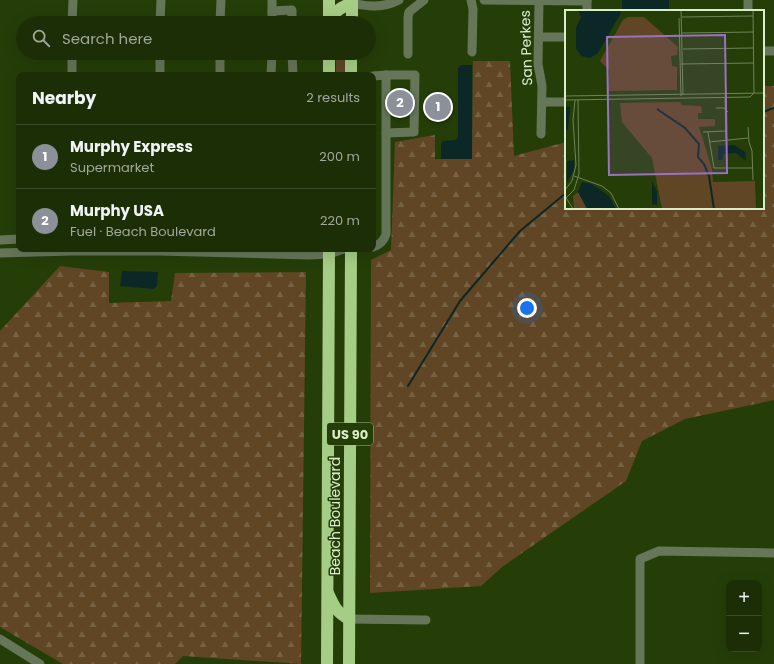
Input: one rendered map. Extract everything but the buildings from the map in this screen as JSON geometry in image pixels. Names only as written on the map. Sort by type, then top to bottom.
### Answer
[{"type":"highway","points":[[329,0],[329,16]]},
{"type":"highway","points":[[333,16],[335,12],[352,1]]},
{"type":"highway","points":[[352,1],[352,16]]},
{"type":"highway","points":[[329,60],[329,72]]},
{"type":"highway","points":[[351,72],[352,60]]},
{"type":"highway","name":"US 90","points":[[327,664],[329,252]]},
{"type":"highway","name":"Beach Boulevard","points":[[349,664],[351,252]]},
{"type":"highway","points":[[327,590],[335,609],[349,619]]},
{"type":"highway","points":[[327,632],[333,624],[349,619]]},
{"type":"street","points":[[72,16],[73,0]]},
{"type":"street","points":[[160,16],[161,0]]},
{"type":"street","points":[[220,16],[221,0]]},
{"type":"street","points":[[272,0],[272,16]]},
{"type":"street","points":[[352,1],[366,7],[389,5],[399,0]]},
{"type":"street","points":[[408,54],[409,12],[424,0]]},
{"type":"street","points":[[471,0],[473,9],[472,52]]},
{"type":"street","name":"San Perkes","points":[[484,0],[539,1],[538,64],[542,86],[542,102],[565,102]]},
{"type":"street","points":[[539,1],[587,0]]},
{"type":"street","points":[[272,11],[292,10],[292,16]]},
{"type":"street","points":[[538,37],[565,37]]},
{"type":"street","points":[[72,60],[72,72]]},
{"type":"street","points":[[160,60],[160,72]]},
{"type":"street","points":[[220,60],[220,72]]},
{"type":"street","points":[[271,72],[272,60]]},
{"type":"street","points":[[292,60],[293,72]]},
{"type":"street","points":[[376,246],[381,243],[386,234],[386,75]]},
{"type":"street","points":[[376,76],[415,75],[414,132],[386,133]]},
{"type":"street","points":[[541,134],[542,102]]},
{"type":"street","points":[[0,240],[16,240]]},
{"type":"street","points":[[0,253],[36,252]]},
{"type":"street","points":[[226,252],[270,254],[309,252]]},
{"type":"street","points":[[640,664],[640,559],[659,551],[774,553]]},
{"type":"street","points":[[349,619],[426,620]]},
{"type":"street","points":[[0,639],[40,664]]},
{"type":"green space","points":[[336,60],[345,60],[345,72],[336,72]]},
{"type":"green space","points":[[473,61],[510,61],[514,156],[565,142],[565,209],[764,209],[764,86],[774,86],[774,400],[685,419],[642,441],[626,481],[502,567],[481,586],[370,593],[371,260],[391,250],[395,142],[435,135],[435,159],[472,159]]},
{"type":"green space","points":[[60,266],[109,272],[109,303],[171,301],[175,273],[306,272],[301,664],[183,656],[175,664],[63,664],[0,627],[0,331]]},
{"type":"water","points":[[622,0],[669,0],[669,10],[622,10]]},
{"type":"water","points":[[461,65],[472,65],[472,159],[441,159],[441,144],[443,141],[455,140],[458,137],[458,68]]},
{"type":"water","points":[[122,271],[158,272],[157,286],[153,289],[120,286]]},
{"type":"waterway","points":[[764,112],[774,108]]},
{"type":"waterway","points":[[408,386],[460,301],[520,231],[565,194]]},
{"type":"place","name":"Murphy USA","points":[[400,103]]},
{"type":"place","name":"Murphy Express","points":[[438,107]]}]
